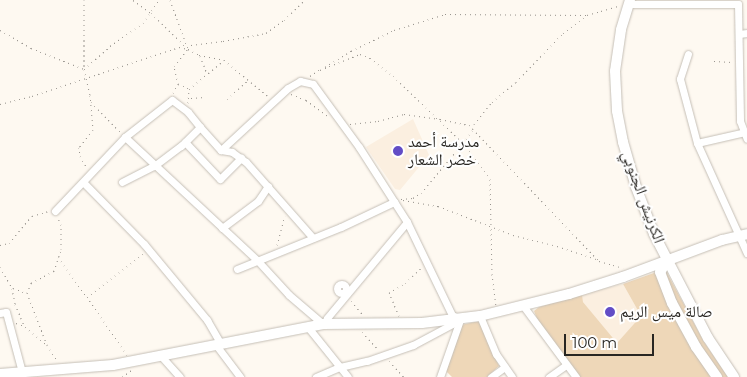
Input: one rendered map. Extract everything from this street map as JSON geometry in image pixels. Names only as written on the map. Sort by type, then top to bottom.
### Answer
[{"type":"street","points":[[629,2],[738,2],[740,122],[746,135],[697,143]]},
{"type":"street","name":"الكرنيش الجنوبي","points":[[629,2],[617,52],[617,111],[623,142],[636,187],[667,262],[708,338],[734,377]]},
{"type":"street","points":[[739,34],[747,34]]},
{"type":"street","points":[[688,54],[680,79],[697,143],[743,235],[747,253]]},
{"type":"street","points":[[222,150],[277,99],[300,81],[313,84],[397,201],[452,314],[461,320]]},
{"type":"street","points":[[55,211],[84,183],[91,172],[125,137],[172,100],[186,111],[222,150],[232,152],[241,158],[313,238]]},
{"type":"street","points":[[122,182],[154,166],[186,142],[200,128]]},
{"type":"street","points":[[125,137],[257,260],[289,295],[324,324]]},
{"type":"street","points":[[186,142],[220,179],[241,158]]},
{"type":"street","points":[[84,183],[149,250],[207,320],[218,344],[240,377]]},
{"type":"street","points":[[222,228],[258,201],[268,186]]},
{"type":"street","points":[[237,268],[313,238],[397,201]]},
{"type":"street","points":[[324,324],[345,294],[407,222]]},
{"type":"street","points":[[0,374],[132,362],[324,324],[461,320],[524,307],[614,280],[743,235]]},
{"type":"street","points":[[667,262],[660,272],[672,303],[696,347],[717,377]]},
{"type":"street","points":[[524,307],[576,377]]},
{"type":"street","points":[[0,313],[6,312],[22,372]]},
{"type":"street","points":[[480,316],[496,354],[512,377]]},
{"type":"street","points":[[316,377],[340,367],[368,361],[413,345],[461,320]]},
{"type":"street","points":[[450,377],[441,374],[461,320]]},
{"type":"street","points":[[307,326],[348,377]]},
{"type":"street","points":[[161,356],[180,377]]},
{"type":"street","points":[[549,377],[566,365]]},
{"type":"street","points":[[491,377],[505,367]]},
{"type":"path","points":[[84,0],[84,69],[93,130],[79,146],[83,162],[91,172]]},
{"type":"path","points":[[133,0],[151,13],[188,49],[200,56],[224,60],[268,96],[277,99]]},
{"type":"path","points":[[84,69],[143,23],[159,0]]},
{"type":"path","points":[[170,0],[188,49]]},
{"type":"path","points":[[172,100],[171,96],[178,84],[174,66],[191,45],[223,42],[266,32],[284,20],[305,0]]},
{"type":"path","points":[[397,201],[413,198],[420,193],[473,130],[474,124],[492,102],[516,82],[563,33],[587,15],[629,2]]},
{"type":"path","points":[[300,81],[351,51],[394,30],[445,14],[587,15]]},
{"type":"path","points":[[0,30],[31,48],[84,69]]},
{"type":"path","points":[[0,104],[32,96],[179,47],[188,49]]},
{"type":"path","points":[[320,70],[360,54],[370,58],[440,118],[463,142],[490,179],[492,274],[497,313]]},
{"type":"path","points":[[200,56],[207,73]]},
{"type":"path","points":[[189,89],[224,60]]},
{"type":"path","points":[[714,61],[740,62]]},
{"type":"path","points":[[227,99],[248,80]]},
{"type":"path","points":[[178,84],[189,89]]},
{"type":"path","points":[[186,111],[190,98],[189,89]]},
{"type":"path","points":[[290,93],[306,100],[330,117]]},
{"type":"path","points":[[190,98],[205,98]]},
{"type":"path","points":[[90,101],[125,137]]},
{"type":"path","points":[[342,124],[378,121],[404,114],[440,118],[469,126],[600,260]]},
{"type":"path","points":[[397,201],[438,206],[491,227],[629,269]]},
{"type":"path","points":[[276,252],[287,208]]},
{"type":"path","points":[[0,245],[9,243],[32,216],[41,212],[55,211],[61,225],[61,249],[54,271],[30,283],[27,293],[47,345],[63,369]]},
{"type":"path","points":[[87,297],[149,250]]},
{"type":"path","points":[[58,257],[132,362]]},
{"type":"path","points":[[402,323],[389,293],[405,283],[427,263]]},
{"type":"path","points":[[0,267],[12,288],[15,304],[24,327],[47,345]]},
{"type":"path","points":[[12,288],[27,293]]},
{"type":"path","points":[[345,294],[370,323]]},
{"type":"shaded area","name":"مدرسة أحمد خضر الشعار","points":[[413,119],[429,155],[400,190],[395,189],[366,147]]},
{"type":"shaded area","points":[[665,269],[704,342],[728,377],[579,377],[538,321],[534,311],[539,307],[582,294],[583,302],[617,343],[641,316],[623,284]]},
{"type":"shaded area","name":"صالة ميس الريم","points":[[623,284],[641,316],[617,344],[583,302],[582,294]]},
{"type":"shaded area","points":[[479,321],[499,366],[487,377],[452,377],[446,371],[446,368],[452,356],[461,325]]},
{"type":"place","name":"مدرسة أحمد خضر الشعار","points":[[398,151]]},
{"type":"place","name":"صالة ميس الريم","points":[[610,312]]}]
